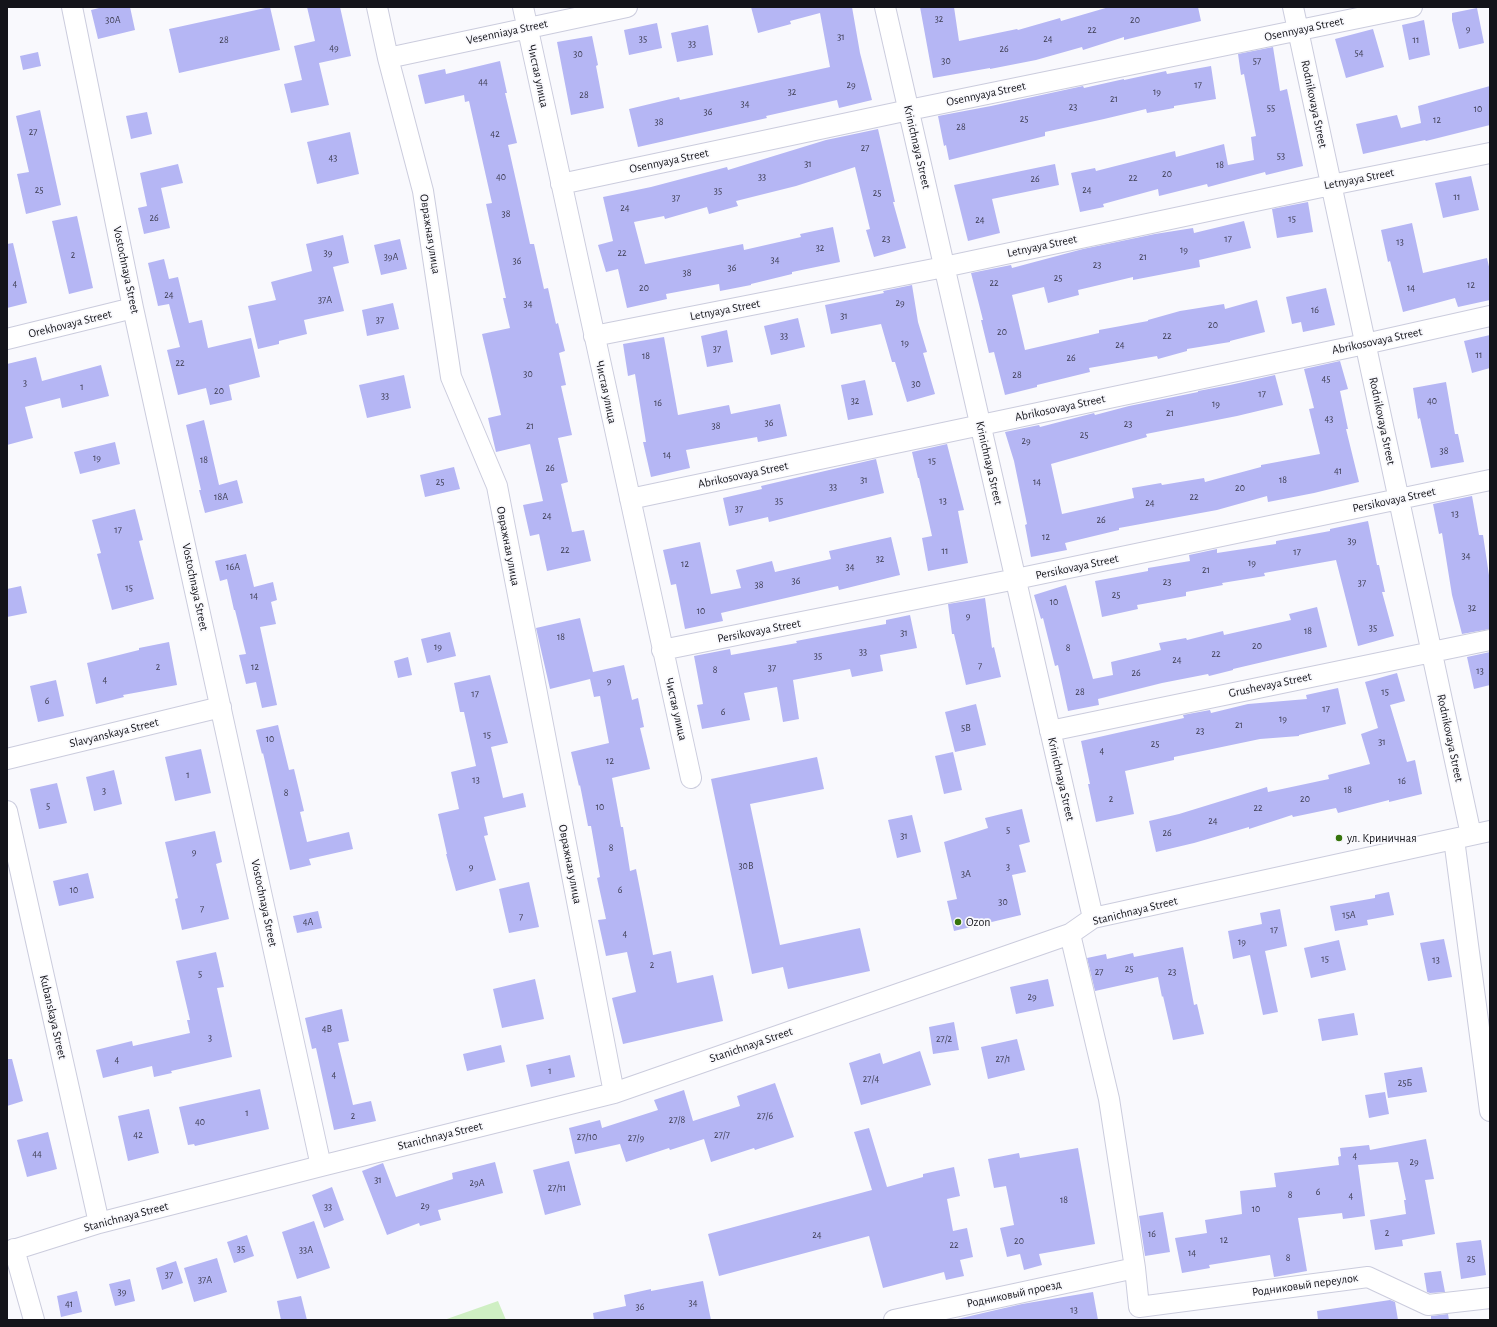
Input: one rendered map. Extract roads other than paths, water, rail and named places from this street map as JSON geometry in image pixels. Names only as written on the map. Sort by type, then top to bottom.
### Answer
[{"type":"street","name":"Vostochnaya Street","points":[[72,7],[133,308],[321,1166]]},
{"type":"street","name":"Овражная улица","points":[[377,7],[388,58],[423,191],[452,376],[497,486],[614,1093]]},
{"type":"street","name":"Чистая улица","points":[[523,7],[691,778]]},
{"type":"street","name":"Vesenniaya Street","points":[[388,58],[627,7]]},
{"type":"street","name":"Krinichnaya Street","points":[[885,7],[1093,918]]},
{"type":"street","name":"Rodnikovaya Street","points":[[1293,7],[1431,652],[1462,837],[1490,1111]]},
{"type":"street","name":"Osennyaya Street","points":[[561,184],[909,110],[1412,7]]},
{"type":"street","name":"Letnyaya Street","points":[[594,336],[944,267],[1490,153]]},
{"type":"street","name":"Orekhovaya Street","points":[[7,339],[133,308]]},
{"type":"street","name":"Abrikosovaya Street","points":[[630,499],[1365,344],[1490,316]]},
{"type":"street","name":"Persikovaya Street","points":[[662,650],[1016,580],[1490,480]]},
{"type":"street","name":"Grushevaya Street","points":[[1050,731],[1490,640]]},
{"type":"street","name":"Slavyanskaya Street","points":[[7,759],[221,707]]},
{"type":"street","name":"Kubanskaya Street","points":[[7,811],[99,1223]]},
{"type":"street","name":"Stanichnaya Street","points":[[10,1251],[99,1223],[614,1093],[1070,934],[1093,918],[1490,831]]},
{"type":"street","points":[[1070,934],[1109,1099],[1135,1268]]},
{"type":"street","points":[[10,1251],[34,1320]]},
{"type":"street","name":"Родниковый переулок","points":[[1135,1268],[1139,1308],[1368,1277],[1428,1305],[1490,1298]]},
{"type":"street","name":"Родниковый проезд","points":[[894,1320],[1135,1268]]},
{"type":"place","name":"ул. Криничная","points":[[1339,838]]},
{"type":"place","name":"Ozon","points":[[958,922]]}]
